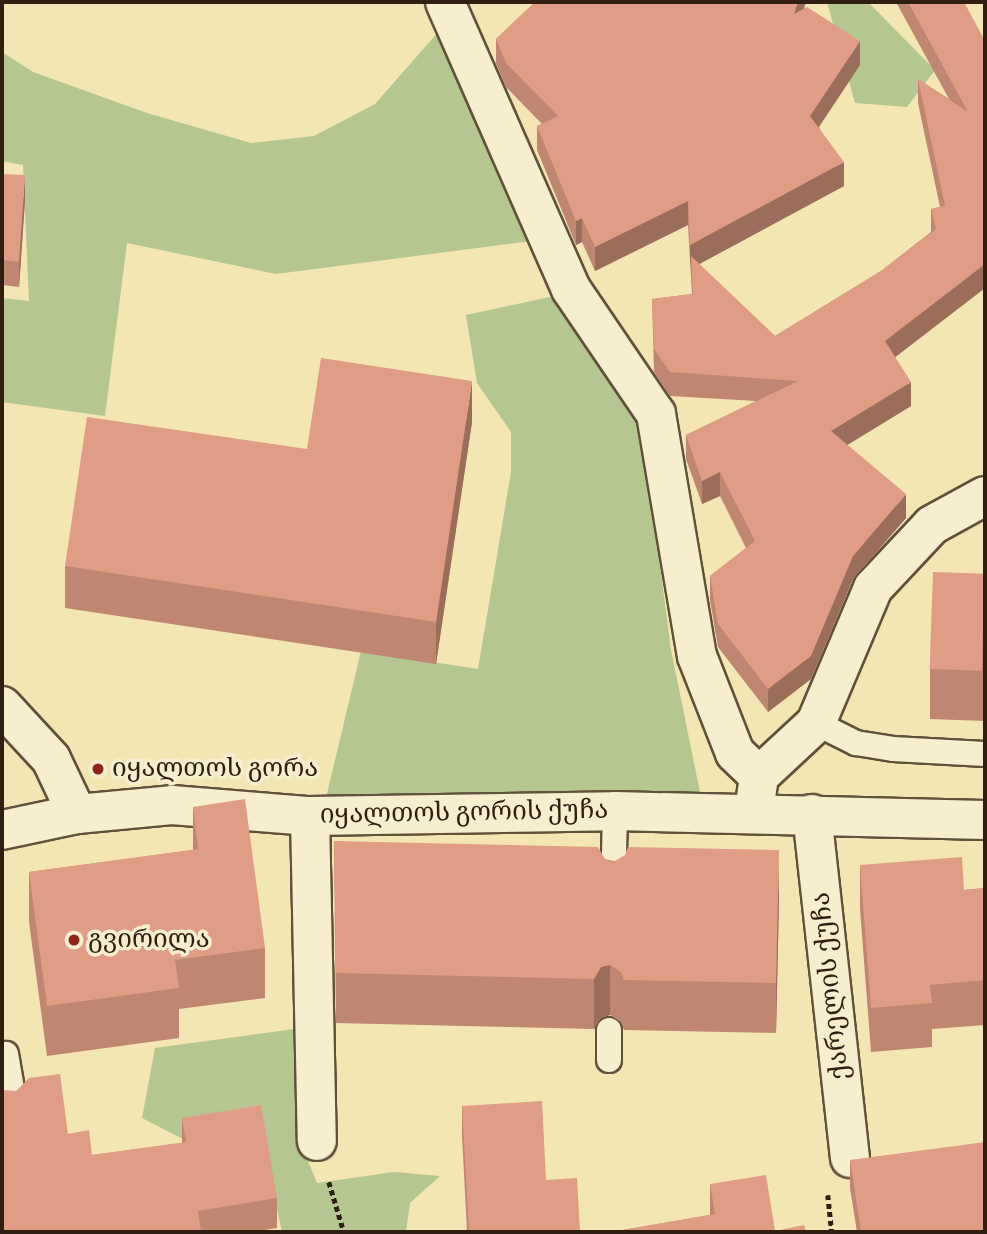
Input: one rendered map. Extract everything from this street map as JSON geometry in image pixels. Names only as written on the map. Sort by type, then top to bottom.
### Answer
[{"type":"street","points":[[444,2],[570,289],[656,414],[697,656],[735,753],[757,794],[816,723],[873,589],[932,525],[985,496]]},
{"type":"street","points":[[2,706],[51,759],[77,814]]},
{"type":"street","name":"იყალთოს გორის ქუჩა","points":[[2,830],[77,814],[172,805],[310,816],[615,811],[757,794],[812,814],[985,820]]},
{"type":"street","name":"ქარელის ქუჩა","points":[[812,814],[850,1158]]},
{"type":"street","points":[[310,816],[317,1141]]},
{"type":"lane","points":[[816,723],[856,743],[985,754]]},
{"type":"lane","points":[[612,897],[615,811]]},
{"type":"lane","points":[[609,1030],[609,1060]]},
{"type":"lane","points":[[2,1107],[15,1105],[6,1054]]},
{"type":"path","points":[[317,1141],[344,1232]]},
{"type":"path","points":[[827,1188],[832,1232]]},
{"type":"green space","points":[[827,2],[868,2],[935,70],[907,107],[855,103]]},
{"type":"green space","points":[[440,30],[532,241],[276,274],[127,243],[105,416],[2,402],[2,298],[29,301],[23,165],[2,161],[2,52],[33,72],[147,113],[251,143],[314,136],[375,104]]},
{"type":"green space","points":[[550,297],[640,412],[671,650],[700,792],[326,798],[361,651],[478,669],[511,472],[511,432],[477,383],[466,315]]},
{"type":"green space","points":[[302,1028],[295,1129],[317,1183],[394,1172],[440,1176],[410,1203],[406,1232],[282,1232],[266,1156],[214,1155],[142,1118],[155,1048]]},
{"type":"building","points":[[535,2],[798,2],[794,14],[807,7],[860,41],[810,116],[844,162],[690,245],[688,201],[595,247],[582,218],[576,221],[537,126],[558,116],[506,63],[496,39]]},
{"type":"building","points":[[908,2],[964,2],[985,41],[985,264],[885,341],[911,382],[831,431],[906,494],[853,556],[811,656],[768,689],[718,624],[710,576],[755,541],[720,472],[702,481],[686,435],[798,381],[670,372],[654,349],[652,299],[693,294],[691,256],[775,336],[881,271],[936,229],[931,209],[945,206],[918,79],[968,112]]},
{"type":"building","points":[[2,174],[25,175],[19,262],[2,260]]},
{"type":"building","points":[[321,358],[472,381],[436,622],[65,566],[87,417],[307,449]]},
{"type":"building","points":[[933,572],[985,574],[982,671],[930,669]]},
{"type":"building","points":[[245,799],[265,948],[175,960],[179,988],[47,1006],[29,872],[198,849],[193,807]]},
{"type":"building","points":[[334,841],[598,847],[605,859],[613,862],[625,855],[628,847],[779,850],[776,983],[624,980],[621,972],[610,965],[601,967],[594,979],[336,973]]},
{"type":"building","points":[[962,857],[964,890],[985,888],[985,980],[930,985],[932,1003],[871,1008],[860,865]]},
{"type":"building","points":[[60,1074],[68,1134],[89,1130],[92,1155],[186,1142],[182,1118],[261,1105],[277,1198],[198,1211],[201,1231],[2,1232],[2,1090],[16,1091],[29,1078]]},
{"type":"building","points":[[542,1101],[546,1180],[577,1178],[580,1232],[469,1232],[462,1106]]},
{"type":"building","points":[[985,1142],[985,1232],[861,1232],[850,1160]]},
{"type":"building","points":[[766,1175],[775,1231],[804,1225],[806,1232],[611,1232],[715,1214],[710,1184]]},
{"type":"place","name":"იყალთოს გორა","points":[[98,769]]},
{"type":"place","name":"გვირილა","points":[[74,940]]}]
